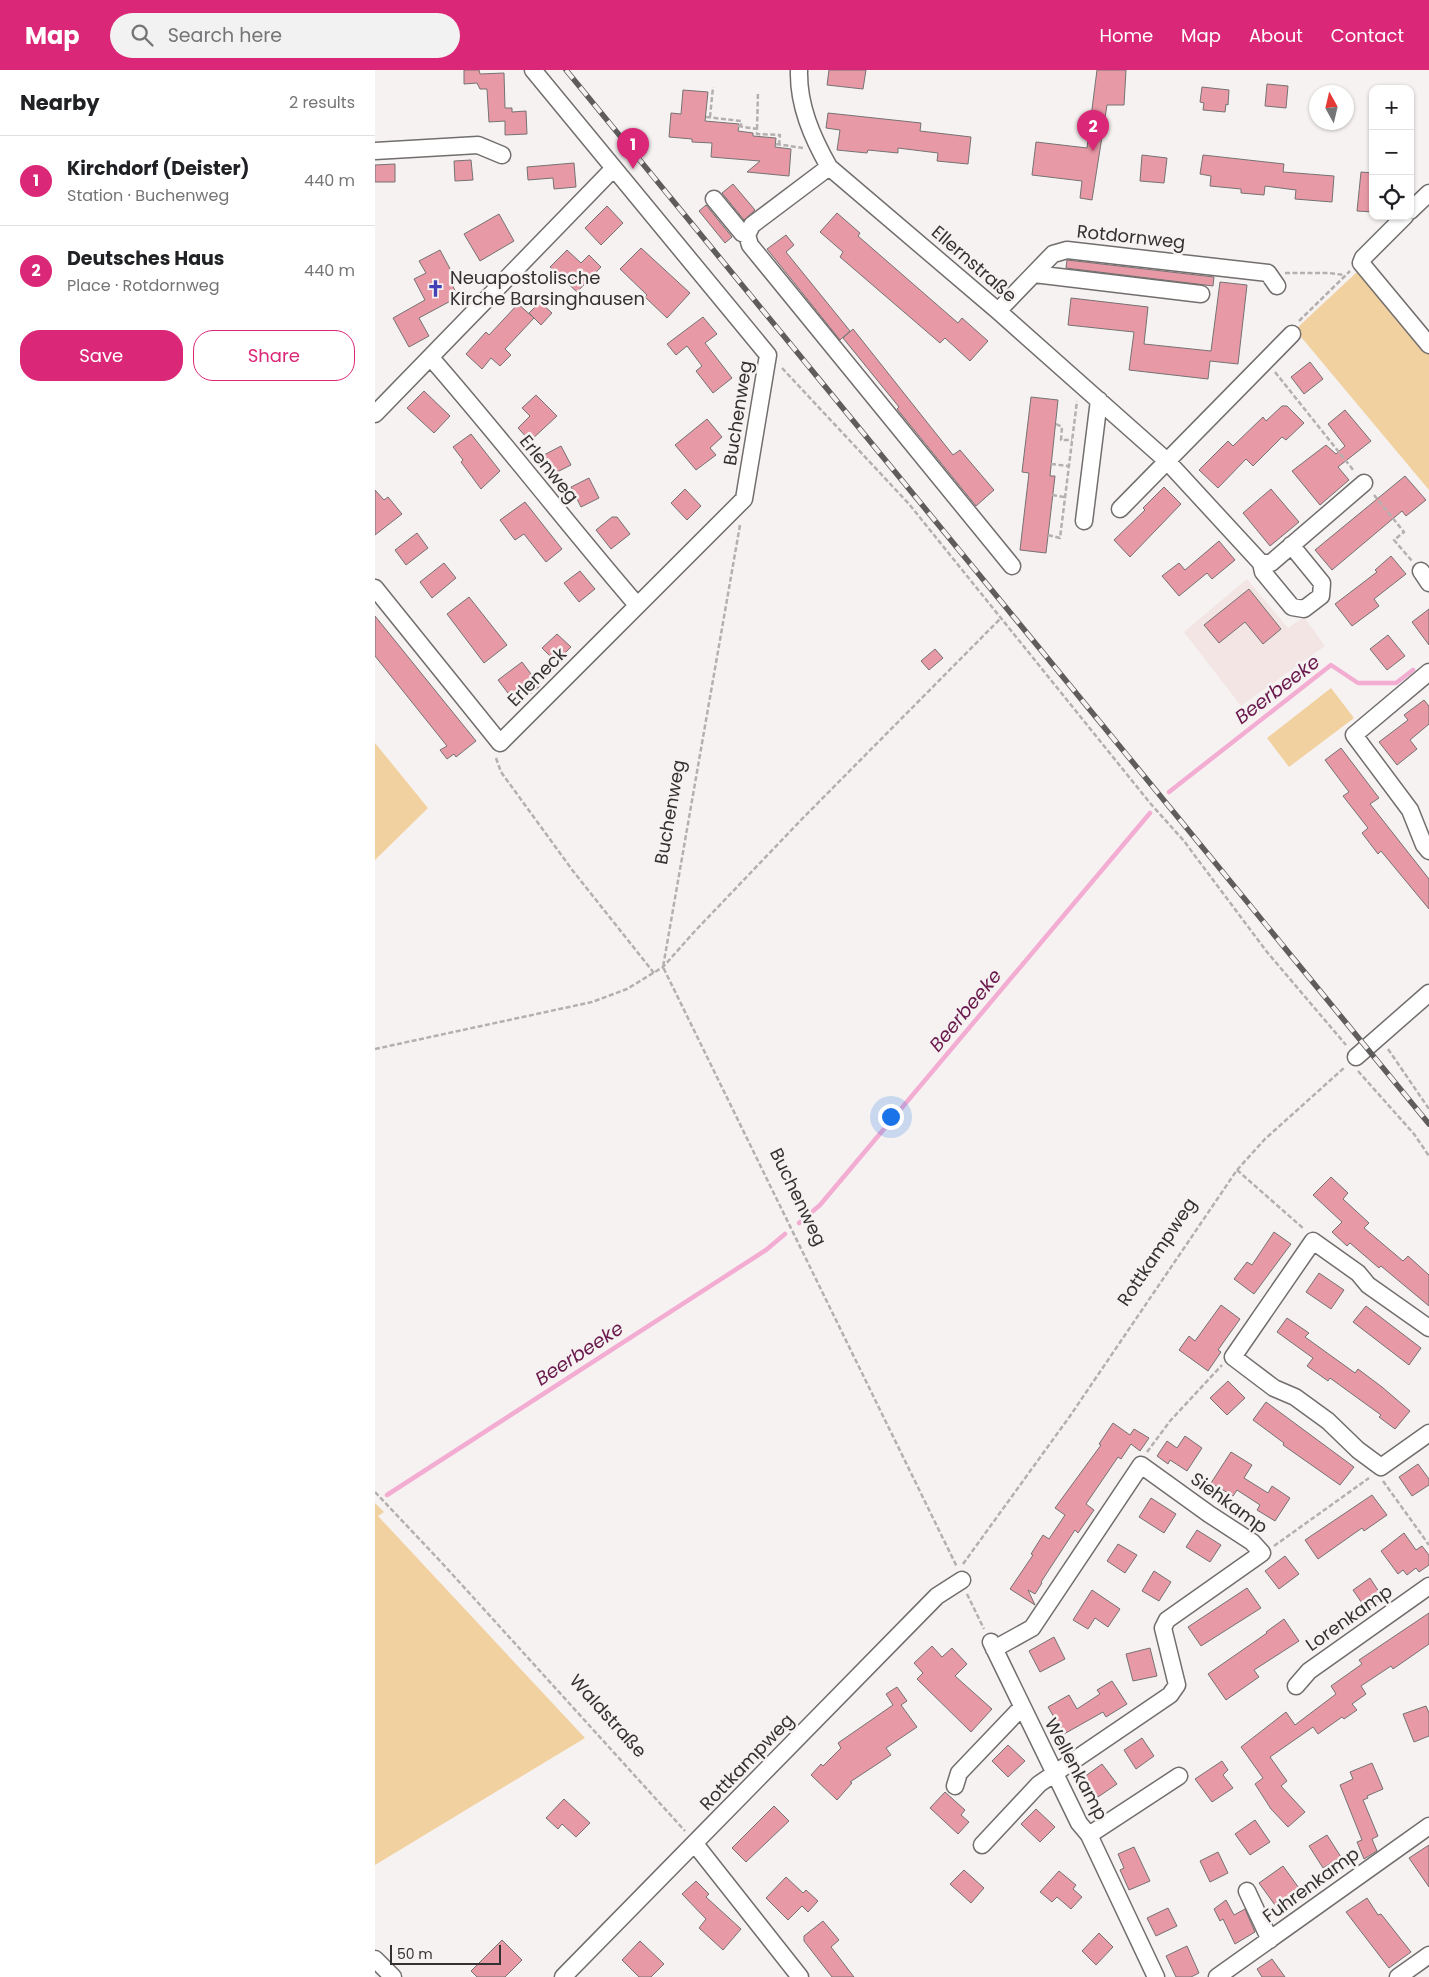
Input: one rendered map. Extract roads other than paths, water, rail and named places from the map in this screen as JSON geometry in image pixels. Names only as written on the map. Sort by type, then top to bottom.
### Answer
[{"type":"street","name":"Buchenweg","points":[[533,70],[768,355],[744,499]]},
{"type":"street","name":"Ellernstraße","points":[[794,74],[814,140],[829,167],[998,311],[1167,461],[1261,563],[1263,572],[1292,607],[1304,610],[1321,596],[1322,584],[1291,545]]},
{"type":"street","points":[[375,150],[478,145],[502,155]]},
{"type":"street","points":[[747,235],[752,225],[829,167]]},
{"type":"street","points":[[375,414],[614,168]]},
{"type":"street","points":[[1414,207],[1429,193]]},
{"type":"street","points":[[715,199],[742,233],[747,235],[751,245],[1012,566]]},
{"type":"street","points":[[1401,220],[1362,261],[1429,345]]},
{"type":"street","name":"Rotdornweg","points":[[998,311],[1053,254],[1067,250],[1272,279]]},
{"type":"street","points":[[1034,274],[1201,294]]},
{"type":"street","points":[[1120,509],[1292,334]]},
{"type":"street","name":"Erlenweg","points":[[431,358],[637,605]]},
{"type":"street","points":[[1084,521],[1099,400]]},
{"type":"street","points":[[1261,563],[1271,563],[1364,483]]},
{"type":"street","name":"Erleneck","points":[[375,588],[500,743],[744,499]]},
{"type":"street","points":[[1429,672],[1354,735],[1410,810],[1424,845],[1429,851]]},
{"type":"street","points":[[1353,1060],[1429,993]]},
{"type":"street","points":[[1429,1328],[1368,1285],[1359,1273],[1313,1241],[1233,1357],[1274,1388],[1295,1397],[1328,1421],[1358,1450],[1381,1467],[1429,1433]]},
{"type":"street","name":"Siehkamp","points":[[982,1845],[1039,1784],[1171,1695],[1177,1685],[1163,1628],[1167,1620],[1262,1553],[1252,1542],[1209,1514],[1141,1465],[1032,1628],[992,1645]]},
{"type":"street","name":"Rottkampweg","points":[[563,1977],[937,1596],[960,1575]]},
{"type":"street","name":"Lorenkamp","points":[[1296,1686],[1309,1671],[1429,1586]]},
{"type":"street","name":"Wellenkamp","points":[[992,1645],[1079,1823],[1089,1835],[1156,1977]]},
{"type":"street","points":[[955,1786],[959,1773],[1022,1707]]},
{"type":"street","points":[[1089,1835],[1179,1776]]},
{"type":"street","name":"Fuhrenkamp","points":[[1217,1977],[1429,1826]]},
{"type":"street","points":[[695,1844],[800,1977]]},
{"type":"street","points":[[1247,1891],[1269,1940]]},
{"type":"street","points":[[1398,1977],[1429,1955]]},
{"type":"street","points":[[375,1959],[393,1977]]},
{"type":"waterway","name":"Beerbeeke","points":[[1169,792],[1331,665],[1358,683],[1396,683],[1413,670]]},
{"type":"waterway","name":"Beerbeeke","points":[[799,1223],[820,1205],[1150,813]]},
{"type":"waterway","name":"Beerbeeke","points":[[387,1495],[766,1250],[785,1234]]},
{"type":"railway","points":[[566,70],[1429,1124]]},
{"type":"place","name":"Deutsches Haus","points":[[1093,151]]},
{"type":"place","name":"Kirchdorf (Deister)","points":[[633,169]]},
{"type":"place","name":"Neuapostolische Kirche Barsinghausen","points":[[436,288]]}]
